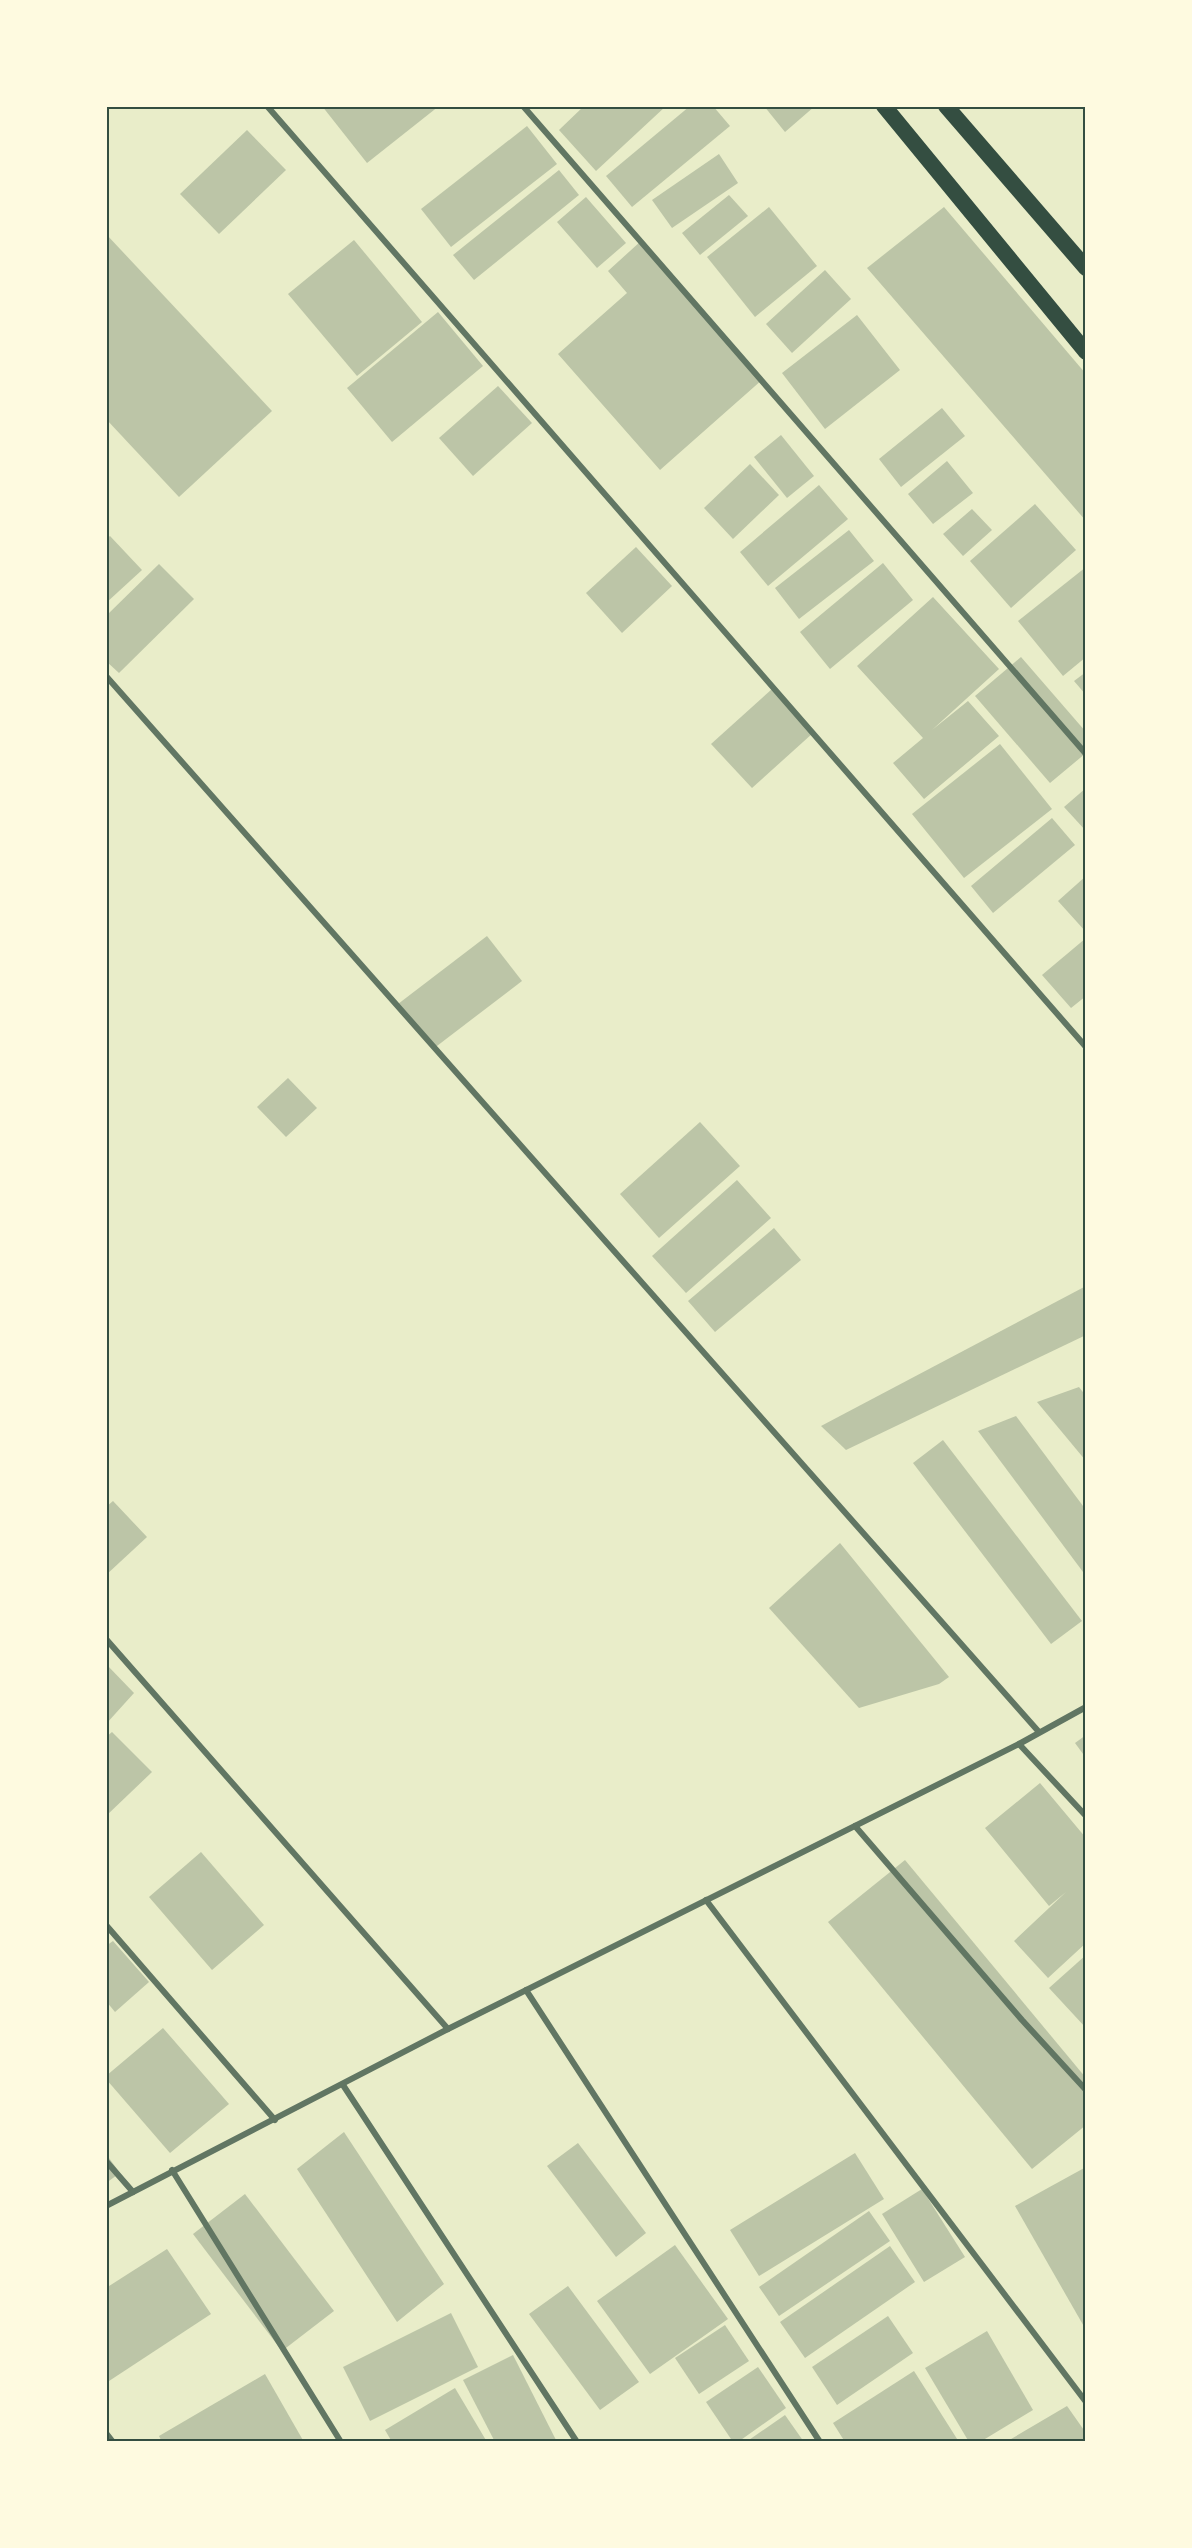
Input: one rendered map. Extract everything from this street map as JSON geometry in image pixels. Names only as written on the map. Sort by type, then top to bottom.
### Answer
[{"type":"highway","points":[[884,106],[1086,352]]},
{"type":"highway","points":[[946,106],[1086,268]]},
{"type":"street","points":[[267,106],[1086,1047]]},
{"type":"street","points":[[524,106],[1086,754]]},
{"type":"street","points":[[106,676],[1039,1732]]},
{"type":"street","points":[[106,1640],[448,2029]]},
{"type":"street","points":[[106,2206],[448,2029],[1018,1744],[1086,1707]]},
{"type":"street","points":[[1018,1744],[1086,1816]]},
{"type":"street","points":[[855,1826],[1022,2020],[1086,2090]]},
{"type":"street","points":[[706,1900],[1086,2402]]},
{"type":"street","points":[[106,1925],[275,2120]]},
{"type":"street","points":[[526,1990],[820,2442]]},
{"type":"street","points":[[343,2085],[577,2442]]},
{"type":"street","points":[[106,2161],[133,2192]]},
{"type":"street","points":[[172,2170],[341,2442]]},
{"type":"street","points":[[106,2433],[113,2442]]},
{"type":"building","points":[[322,106],[439,106],[367,163]]},
{"type":"building","points":[[584,106],[666,106],[596,171],[559,130]]},
{"type":"building","points":[[690,106],[713,106],[730,126],[632,207],[606,176]]},
{"type":"building","points":[[764,106],[815,106],[785,132]]},
{"type":"building","points":[[527,126],[557,164],[451,247],[421,209]]},
{"type":"building","points":[[247,130],[286,170],[219,234],[180,194]]},
{"type":"building","points":[[719,154],[738,183],[672,228],[652,200]]},
{"type":"building","points":[[559,170],[579,195],[474,280],[453,255]]},
{"type":"building","points":[[729,195],[748,216],[700,255],[682,233]]},
{"type":"building","points":[[586,197],[626,243],[597,268],[557,222]]},
{"type":"building","points":[[769,207],[817,266],[755,317],[707,257]]},
{"type":"building","points":[[944,207],[1086,374],[1086,521],[867,268]]},
{"type":"building","points":[[106,234],[272,411],[179,497],[106,419]]},
{"type":"building","points":[[354,240],[422,322],[357,376],[288,294]]},
{"type":"building","points":[[641,241],[763,379],[660,470],[558,354],[627,293],[608,271]]},
{"type":"building","points":[[825,270],[851,299],[792,353],[766,324]]},
{"type":"building","points":[[438,312],[483,366],[392,442],[347,388]]},
{"type":"building","points":[[857,315],[900,370],[825,429],[782,373]]},
{"type":"building","points":[[498,386],[532,423],[473,476],[439,438]]},
{"type":"building","points":[[942,408],[965,436],[901,487],[879,459]]},
{"type":"building","points":[[781,435],[814,476],[787,498],[754,457]]},
{"type":"building","points":[[947,461],[973,493],[933,524],[908,494]]},
{"type":"building","points":[[750,464],[779,495],[733,539],[704,508]]},
{"type":"building","points":[[819,485],[848,519],[768,586],[740,552]]},
{"type":"building","points":[[1035,504],[1076,550],[1011,608],[970,561]]},
{"type":"building","points":[[972,509],[992,530],[963,556],[943,534]]},
{"type":"building","points":[[849,530],[874,561],[799,619],[775,588]]},
{"type":"building","points":[[110,536],[142,570],[106,603],[106,539]]},
{"type":"building","points":[[636,547],[672,586],[622,633],[586,593]]},
{"type":"building","points":[[883,563],[913,600],[830,669],[800,632]]},
{"type":"building","points":[[159,564],[194,599],[119,673],[106,661],[106,616]]},
{"type":"building","points":[[1086,567],[1086,657],[1063,676],[1018,621]]},
{"type":"building","points":[[933,597],[999,669],[932,730],[968,701],[999,736],[924,799],[893,763],[923,738],[857,666]]},
{"type":"building","points":[[1021,657],[1086,732],[1086,753],[1050,783],[975,696]]},
{"type":"building","points":[[1086,672],[1086,695],[1074,681]]},
{"type":"building","points":[[772,689],[813,733],[752,788],[711,744]]},
{"type":"building","points":[[1000,744],[1052,809],[964,878],[912,814]]},
{"type":"building","points":[[1086,788],[1086,831],[1064,807]]},
{"type":"building","points":[[1052,818],[1075,845],[993,913],[971,886]]},
{"type":"building","points":[[1086,876],[1086,932],[1058,901]]},
{"type":"building","points":[[487,936],[522,981],[433,1049],[398,1004]]},
{"type":"building","points":[[1086,938],[1086,996],[1071,1008],[1042,975]]},
{"type":"building","points":[[288,1078],[317,1108],[286,1137],[257,1107]]},
{"type":"building","points":[[700,1122],[740,1166],[659,1238],[620,1194]]},
{"type":"building","points":[[737,1180],[771,1218],[686,1293],[652,1256]]},
{"type":"building","points":[[774,1228],[801,1260],[715,1332],[688,1301]]},
{"type":"building","points":[[1086,1286],[1086,1335],[846,1450],[821,1426]]},
{"type":"building","points":[[1079,1387],[1086,1396],[1086,1461],[1037,1402]]},
{"type":"building","points":[[1016,1416],[1086,1510],[1086,1576],[978,1431]]},
{"type":"building","points":[[943,1440],[1082,1621],[1051,1644],[913,1463]]},
{"type":"building","points":[[113,1501],[147,1537],[106,1575],[106,1507]]},
{"type":"building","points":[[840,1543],[949,1677],[939,1684],[859,1708],[769,1608]]},
{"type":"building","points":[[106,1664],[134,1693],[106,1724]]},
{"type":"building","points":[[112,1732],[152,1772],[106,1816],[106,1737]]},
{"type":"building","points":[[1086,1735],[1086,1758],[1075,1743]]},
{"type":"building","points":[[1040,1783],[1086,1838],[1086,1943],[1048,1978],[1014,1941],[1066,1892],[1049,1906],[985,1828]]},
{"type":"building","points":[[201,1852],[264,1925],[212,1970],[149,1897]]},
{"type":"building","points":[[905,1860],[1086,2078],[1086,2125],[1032,2169],[828,1922]]},
{"type":"building","points":[[113,1941],[149,1982],[115,2012],[106,2001],[106,1946]]},
{"type":"building","points":[[1086,1955],[1086,2028],[1049,1988]]},
{"type":"building","points":[[163,2028],[229,2104],[170,2153],[106,2079],[106,2076]]},
{"type":"building","points":[[344,2132],[444,2284],[397,2322],[297,2169]]},
{"type":"building","points":[[578,2143],[646,2233],[616,2257],[547,2166]]},
{"type":"building","points":[[855,2153],[884,2199],[759,2276],[730,2230]]},
{"type":"building","points":[[106,2154],[120,2173],[106,2183]]},
{"type":"building","points":[[1086,2167],[1086,2330],[1015,2206]]},
{"type":"building","points":[[922,2189],[965,2257],[924,2282],[882,2214]]},
{"type":"building","points":[[245,2194],[334,2311],[282,2351],[193,2234]]},
{"type":"building","points":[[869,2211],[890,2241],[779,2316],[759,2287]]},
{"type":"building","points":[[675,2245],[728,2319],[650,2374],[597,2301]]},
{"type":"building","points":[[890,2246],[915,2282],[805,2358],[780,2322]]},
{"type":"building","points":[[167,2249],[211,2314],[106,2383],[106,2288]]},
{"type":"building","points":[[568,2286],[639,2382],[600,2410],[529,2314]]},
{"type":"building","points":[[451,2313],[478,2367],[370,2421],[343,2367]]},
{"type":"building","points":[[888,2316],[913,2353],[837,2405],[812,2367]]},
{"type":"building","points":[[725,2325],[749,2361],[699,2394],[675,2358]]},
{"type":"building","points":[[987,2331],[1033,2410],[980,2442],[969,2442],[925,2368]]},
{"type":"building","points":[[513,2355],[557,2442],[495,2442],[463,2380]]},
{"type":"building","points":[[758,2367],[786,2408],[738,2442],[733,2442],[706,2402]]},
{"type":"building","points":[[914,2371],[959,2442],[845,2442],[833,2423]]},
{"type":"building","points":[[265,2374],[304,2442],[162,2442],[159,2436]]},
{"type":"building","points":[[455,2388],[487,2442],[392,2442],[385,2430]]},
{"type":"building","points":[[1067,2406],[1086,2433],[1086,2442],[1006,2442]]},
{"type":"building","points":[[785,2415],[804,2442],[746,2442]]}]
